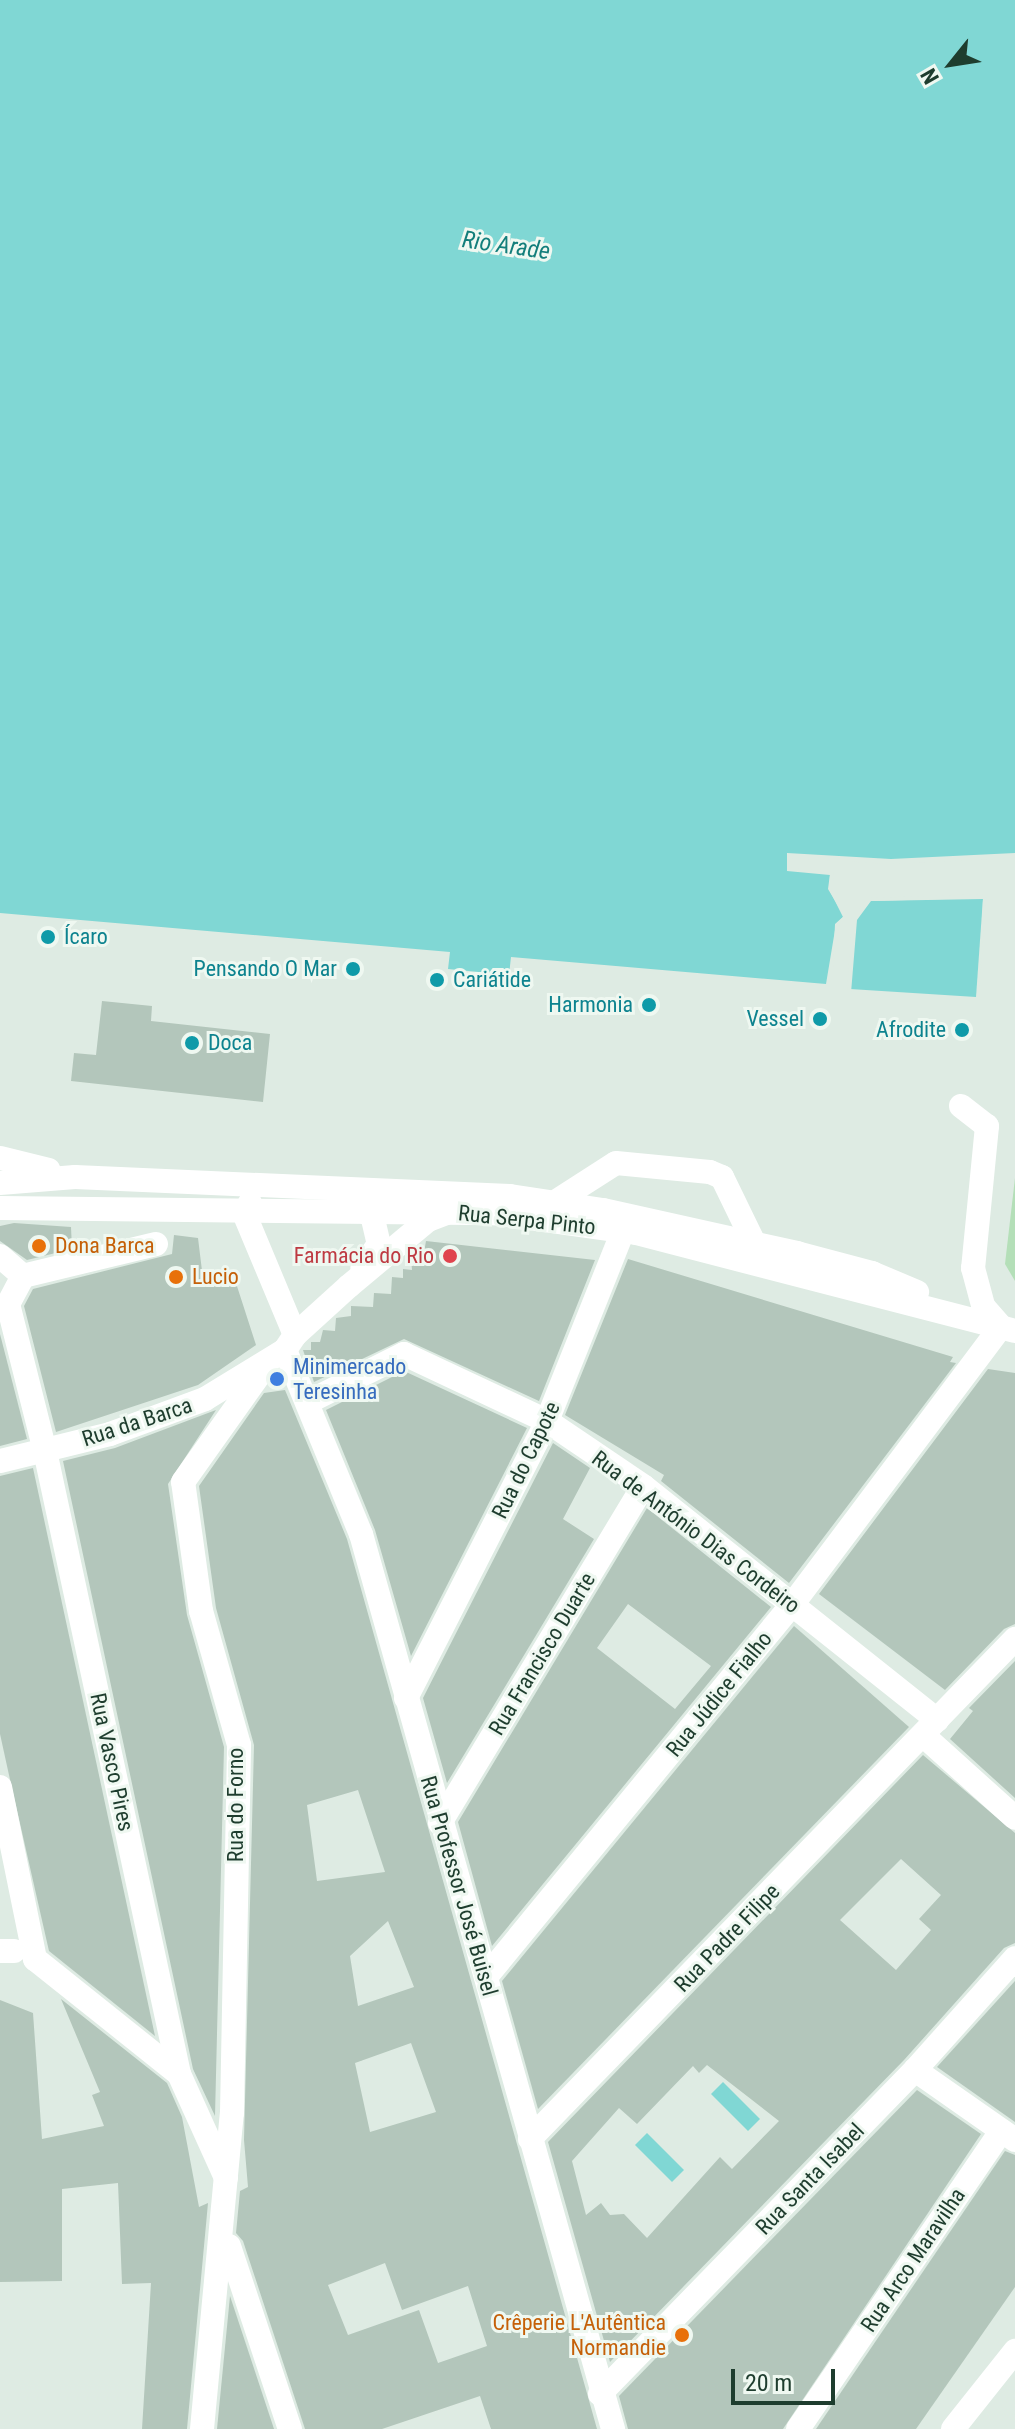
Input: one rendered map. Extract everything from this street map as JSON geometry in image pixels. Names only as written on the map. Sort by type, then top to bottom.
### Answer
[{"type":"street","points":[[961,1106],[987,1126],[973,1268],[983,1306],[1008,1329]]},
{"type":"street","points":[[0,1158],[75,1177]]},
{"type":"street","points":[[555,1202],[616,1163],[710,1172],[722,1177],[754,1243]]},
{"type":"street","points":[[0,1183],[75,1177]]},
{"type":"street","name":"Rua Serpa Pinto","points":[[75,1177],[555,1202],[1008,1329]]},
{"type":"street","points":[[244,1213],[260,1194],[288,1187]]},
{"type":"street","points":[[329,1189],[358,1201],[367,1212],[379,1244],[349,1286]]},
{"type":"street","name":"Rua Serpa Pinto","points":[[0,1208],[244,1213],[448,1212],[626,1224],[754,1243],[872,1273],[1008,1329]]},
{"type":"street","points":[[282,1350],[349,1286],[428,1220],[448,1212]]},
{"type":"street","name":"Rua Professor José Buisel","points":[[244,1213],[282,1350],[310,1401],[361,1534],[600,2394],[613,2429]]},
{"type":"street","name":"Rua do Capote","points":[[406,1698],[547,1421],[626,1224]]},
{"type":"street","points":[[4,1303],[23,1276],[156,1244]]},
{"type":"street","points":[[0,1256],[23,1276]]},
{"type":"street","name":"Rua Vasco Pires","points":[[4,1303],[45,1451],[179,2074]]},
{"type":"street","name":"Rua Júdice Fialho","points":[[486,1977],[792,1605],[1008,1329]]},
{"type":"street","name":"Rua da Barca","points":[[0,1461],[45,1451],[205,1399],[282,1350]]},
{"type":"street","name":"Rua do Forno","points":[[202,2429],[227,2180],[239,1745],[201,1611],[183,1482],[282,1350]]},
{"type":"street","name":"Rua de António Dias Cordeiro","points":[[310,1401],[404,1354],[547,1421],[643,1486],[792,1605],[930,1728],[1015,1818]]},
{"type":"street","name":"Rua Francisco Duarte","points":[[440,1823],[643,1486]]},
{"type":"street","name":"Rua Padre Filipe","points":[[530,2139],[1015,1639]]},
{"type":"street","points":[[0,1787],[16,1953],[179,2074],[227,2180]]},
{"type":"street","name":"Rua Santa Isabel","points":[[600,2394],[915,2070],[1015,1958]]},
{"type":"street","points":[[915,2070],[1008,2135]]},
{"type":"street","name":"Rua Arco Maravilha","points":[[798,2429],[1008,2135]]},
{"type":"street","points":[[224,2224],[242,2293],[290,2429]]},
{"type":"street","points":[[953,2429],[1015,2351]]},
{"type":"green space","points":[[1015,1178],[1015,1281],[1005,1264]]},
{"type":"water","name":"Rio Arade","points":[[0,0],[1015,0],[1015,854],[890,860],[788,854],[787,871],[830,875],[829,889],[843,917],[836,924],[826,984],[511,957],[509,975],[448,969],[450,952],[0,913]]},
{"type":"water","points":[[983,898],[976,997],[850,989],[856,918],[870,901]]},
{"type":"water","points":[[723,2082],[760,2119],[748,2131],[711,2094]]},
{"type":"water","points":[[647,2133],[684,2170],[672,2182],[635,2145]]},
{"type":"pier","points":[[787,853],[891,859],[1015,853],[1015,858],[891,864],[791,858],[791,867],[834,873],[833,889],[847,917],[839,926],[833,968],[835,924],[844,916],[828,889],[830,874],[787,870]]},
{"type":"pier","points":[[986,894],[979,1000],[983,899],[871,901],[857,920],[851,993],[847,991],[852,917],[868,898]]},
{"type":"building","name":"Doca","points":[[102,1001],[152,1006],[151,1021],[270,1034],[263,1102],[71,1081],[74,1053],[96,1055]]},
{"type":"building","points":[[14,1223],[71,1227],[72,1249],[27,1260],[0,1241],[0,1226]]},
{"type":"building","points":[[174,1235],[198,1238],[204,1287],[235,1280],[256,1345],[198,1385],[56,1432],[24,1306],[33,1289],[172,1254]]},
{"type":"building","points":[[426,1241],[595,1260],[539,1401],[404,1339],[314,1382],[303,1350],[311,1350],[311,1342],[320,1342],[323,1330],[335,1331],[336,1318],[351,1316],[351,1306],[373,1307],[374,1293],[391,1294],[392,1277],[403,1278],[403,1269],[412,1270],[411,1257],[423,1258]]},
{"type":"building","points":[[628,1259],[953,1357],[950,1362],[956,1363],[789,1583],[661,1481],[664,1475],[565,1415]]},
{"type":"building","points":[[0,1334],[27,1439],[0,1446]]},
{"type":"building","points":[[988,1369],[1015,1373],[1015,1624],[1004,1629],[945,1690],[819,1594]]},
{"type":"building","points":[[404,1371],[527,1428],[411,1656],[375,1530],[326,1410]]},
{"type":"building","points":[[285,1390],[347,1539],[597,2429],[491,2429],[480,2396],[382,2429],[305,2429],[243,2241],[236,2233],[240,2191],[248,2187],[244,2140],[254,1745],[216,1608],[199,1486],[264,1393]],"holes":[[[358,1790],[385,1872],[317,1881],[307,1805]],[[388,1921],[414,1987],[358,2006],[350,1956]],[[411,2043],[436,2112],[370,2132],[355,2063]],[[385,2263],[402,2310],[468,2286],[487,2346],[438,2363],[419,2310],[348,2335],[328,2285]]]},
{"type":"building","points":[[216,1410],[168,1484],[187,1615],[224,1747],[215,2116],[193,2069],[63,1461],[115,1448]]},
{"type":"building","points":[[553,1443],[590,1468],[563,1519],[594,1539],[447,1783],[423,1698]]},
{"type":"building","points":[[33,1468],[155,2036],[49,1951],[0,1734],[0,1476]]},
{"type":"building","points":[[647,1508],[771,1607],[492,1946],[458,1822]],"holes":[[[628,1604],[711,1666],[675,1709],[597,1648]]]},
{"type":"building","points":[[794,1626],[909,1727],[538,2109],[502,1981]]},
{"type":"building","points":[[1015,1661],[1015,1798],[950,1739],[973,1711],[969,1708]]},
{"type":"building","points":[[923,1755],[1015,1833],[1015,1943],[1004,1948],[904,2060],[610,2362],[548,2142]],"holes":[[[901,1859],[941,1895],[919,1919],[931,1930],[896,1970],[840,1920]],[[707,2065],[779,2121],[732,2169],[720,2157],[647,2238],[624,2214],[610,2215],[601,2203],[586,2215],[572,2161],[619,2108],[637,2124],[693,2066],[699,2073]]]},
{"type":"building","points":[[1015,1981],[1015,2122],[937,2067]]},
{"type":"building","points":[[61,1999],[167,2083],[182,2117],[199,2207],[208,2203],[187,2429],[142,2429],[151,2283],[122,2284],[118,2183],[62,2189],[62,2281],[0,2282],[0,2000],[33,2013],[42,2139],[104,2126],[92,2095],[100,2092]]},
{"type":"building","points":[[917,2090],[981,2134],[783,2429],[628,2429],[619,2396]]},
{"type":"building","points":[[1005,2151],[1015,2155],[1015,2287],[916,2429],[816,2429]]},
{"type":"building","points":[[230,2296],[274,2429],[217,2429]]},
{"type":"place","name":"Ícaro","points":[[48,937]]},
{"type":"place","name":"Pensando O Mar","points":[[353,969]]},
{"type":"place","name":"Cariátide","points":[[437,980]]},
{"type":"place","name":"Harmonia","points":[[649,1005]]},
{"type":"place","name":"Vessel","points":[[820,1019]]},
{"type":"place","name":"Afrodite","points":[[962,1030]]},
{"type":"place","name":"Doca","points":[[192,1043]]},
{"type":"place","name":"Dona Barca","points":[[39,1246]]},
{"type":"place","name":"Farmácia do Rio","points":[[450,1256]]},
{"type":"place","name":"Lucio","points":[[176,1277]]},
{"type":"place","name":"Minimercado Teresinha","points":[[277,1379]]},
{"type":"place","name":"Crêperie L'Autêntica Normandie","points":[[682,2335]]}]
